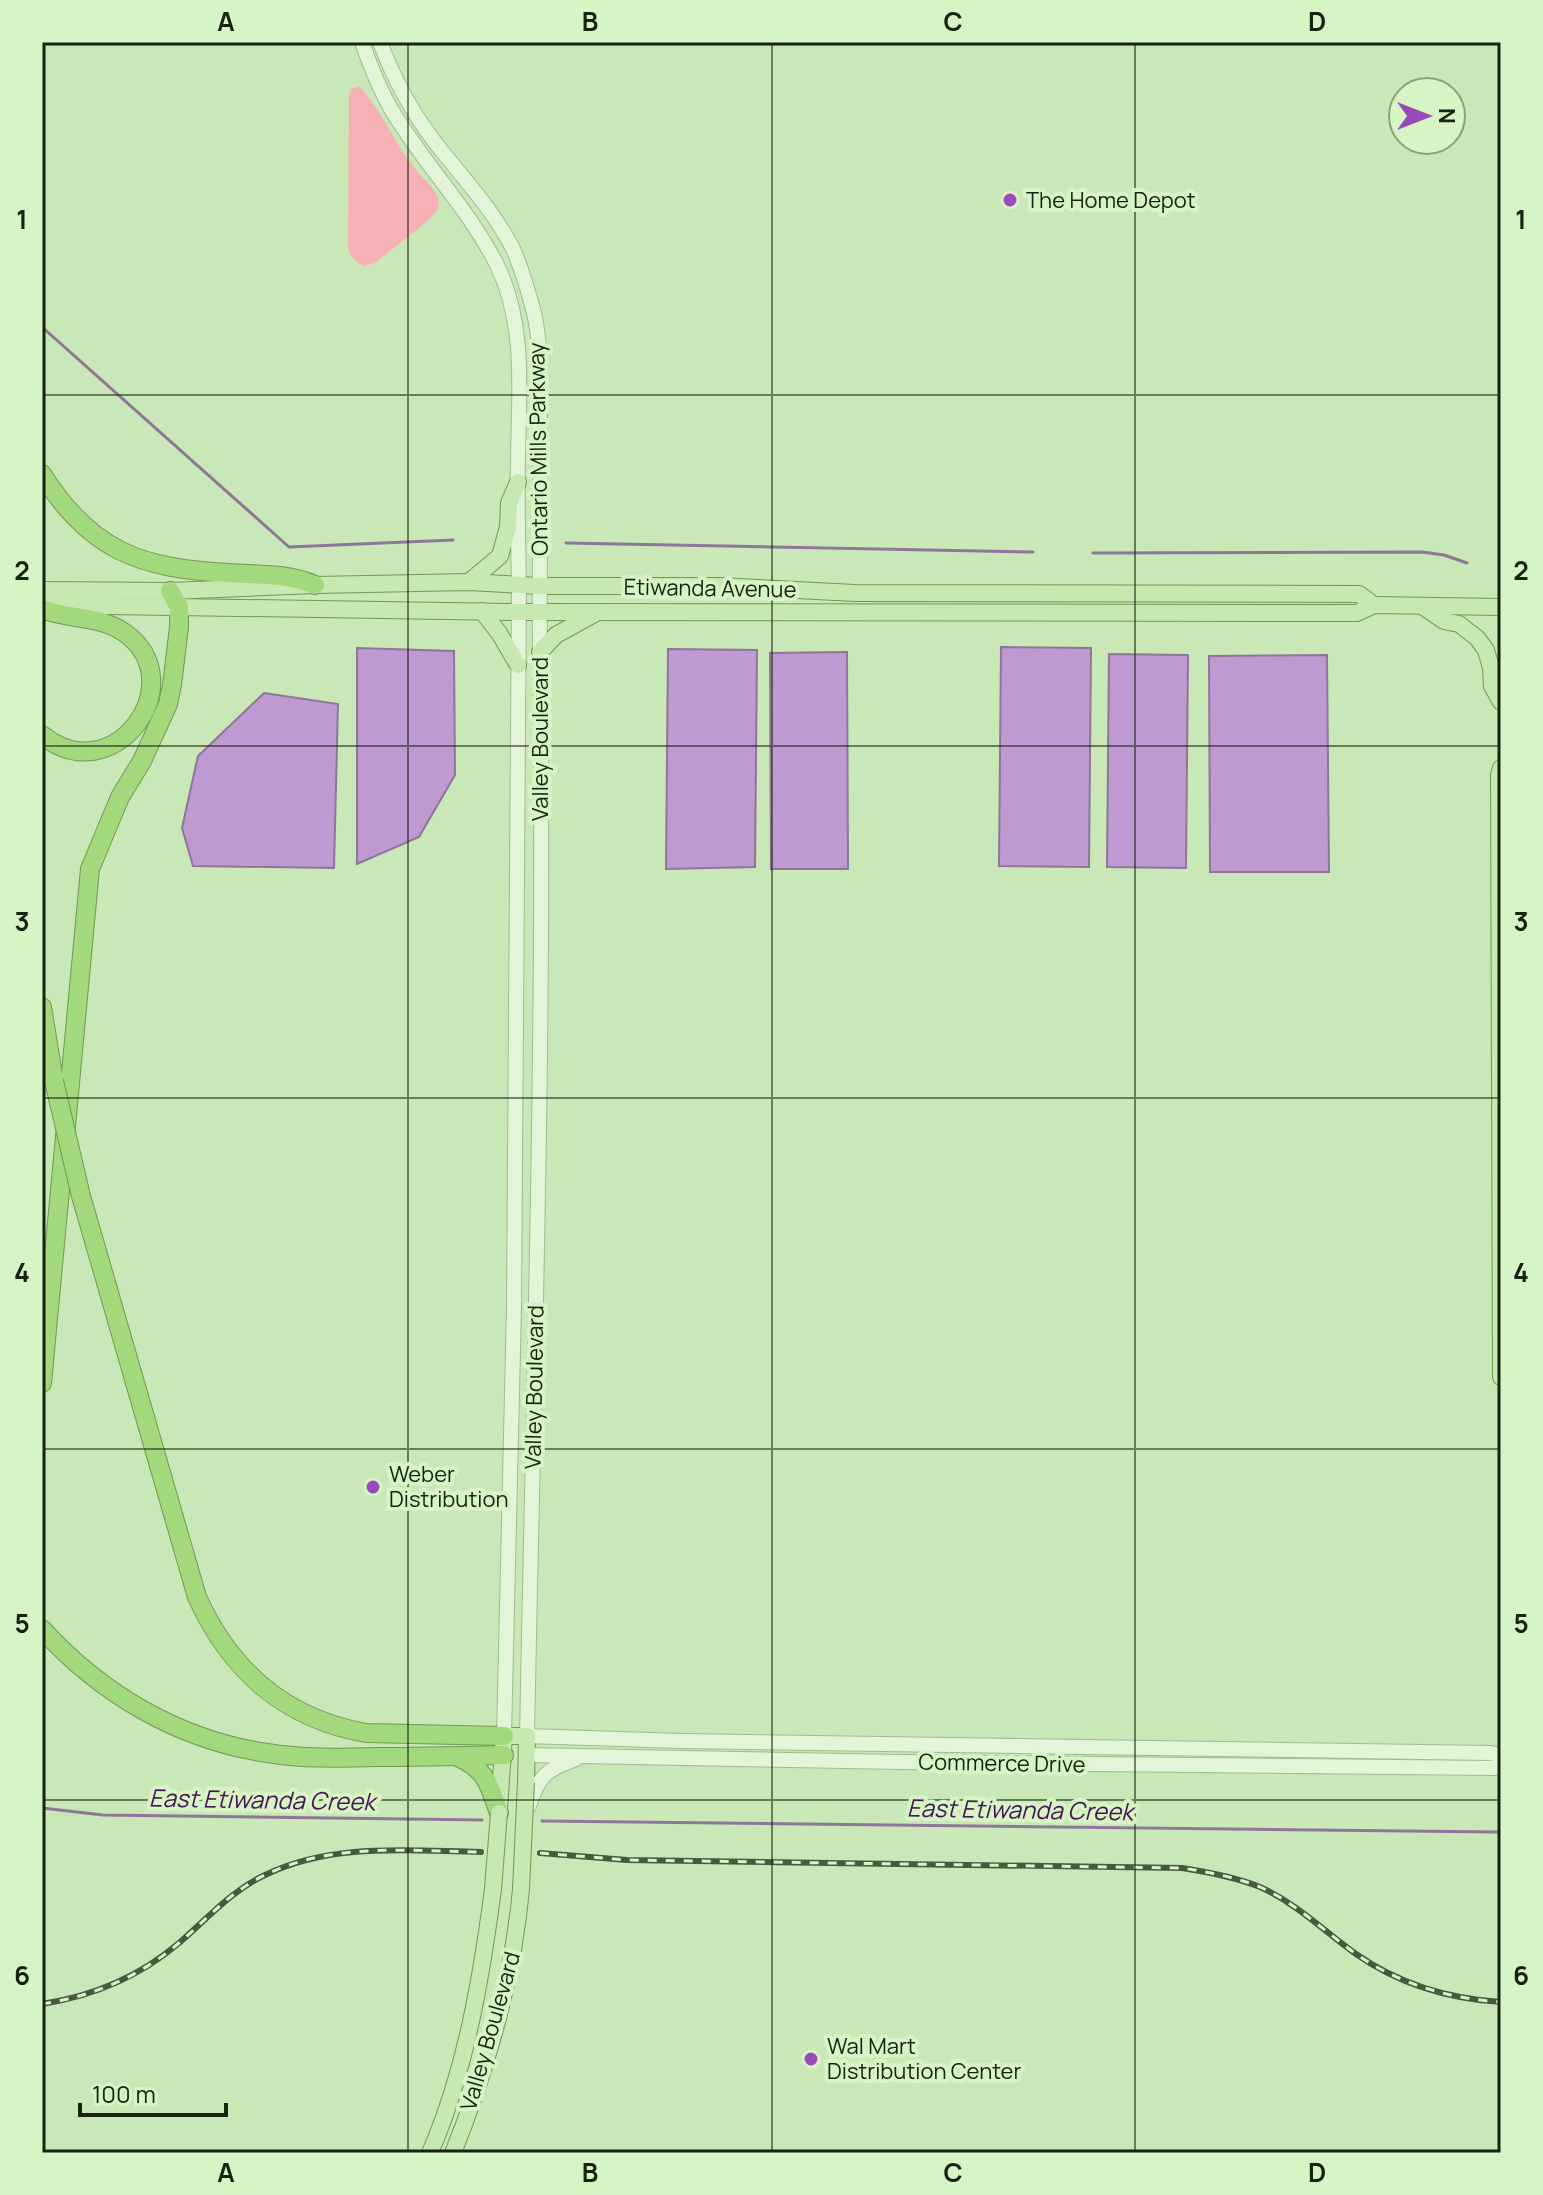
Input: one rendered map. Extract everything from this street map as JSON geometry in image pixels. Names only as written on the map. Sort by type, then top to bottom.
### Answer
[{"type":"highway","points":[[42,474],[71,515],[126,554],[161,566],[198,572],[294,577],[315,585]]},
{"type":"highway","points":[[42,1383],[90,869],[120,797],[142,761],[168,704],[177,647],[174,599]]},
{"type":"highway","points":[[42,607],[52,613],[101,622],[125,633],[142,652],[151,683],[148,703],[138,723],[124,738],[111,745],[91,751],[73,751],[53,744],[42,735]]},
{"type":"highway","points":[[42,1007],[54,1081],[81,1196],[197,1597],[210,1626],[229,1654],[253,1679],[315,1719],[366,1733],[504,1745]]},
{"type":"highway","points":[[42,1629],[85,1671],[125,1701],[166,1723],[244,1749],[296,1757],[455,1756],[504,1745]]},
{"type":"highway","points":[[455,1756],[495,1782],[499,1813]]},
{"type":"main road","name":"Ontario Mills Parkway","points":[[362,42],[391,108],[463,210],[497,265],[514,316],[519,372],[518,612]]},
{"type":"main road","name":"Ontario Mills Parkway","points":[[380,42],[420,120],[489,210],[510,244],[525,280],[537,328],[541,449],[539,612]]},
{"type":"main road","points":[[519,372],[532,380],[533,436],[541,449]]},
{"type":"main road","points":[[469,582],[500,556],[508,527],[509,503],[518,482]]},
{"type":"main road","name":"Etiwanda Avenue","points":[[42,607],[174,599],[315,585],[469,582],[539,586],[721,586],[855,593],[1359,594],[1374,605]]},
{"type":"main road","name":"Etiwanda Avenue","points":[[42,590],[174,599],[518,612],[1357,613],[1374,605],[1501,607]]},
{"type":"main road","points":[[1422,606],[1444,621],[1459,624],[1477,638],[1486,650],[1492,686],[1501,702]]},
{"type":"main road","points":[[482,611],[518,665]]},
{"type":"main road","name":"Valley Boulevard","points":[[495,1782],[504,1745],[514,1307],[518,612]]},
{"type":"main road","name":"Valley Boulevard","points":[[453,2153],[497,2025],[516,1939],[525,1816],[532,1782],[527,1736],[537,1261],[539,612]]},
{"type":"main road","points":[[540,652],[556,635],[597,612]]},
{"type":"main road","points":[[1501,768],[1501,1377]]},
{"type":"main road","name":"Commerce Drive","points":[[504,1745],[527,1736],[1491,1753],[1501,1756]]},
{"type":"main road","points":[[791,1760],[815,1751],[878,1752],[889,1744]]},
{"type":"main road","name":"Commerce Drive","points":[[504,1745],[527,1755],[1501,1766]]},
{"type":"main road","points":[[532,1782],[553,1767],[584,1756]]},
{"type":"main road","name":"Valley Boulevard","points":[[430,2153],[453,2090],[474,2014],[493,1889],[499,1813]]},
{"type":"shaded area","points":[[359,86],[375,105],[409,161],[433,189],[439,202],[430,219],[375,263],[364,266],[353,258],[348,247],[349,95],[351,89]]},
{"type":"shaded area","points":[[1001,647],[1091,648],[1089,867],[999,866]]},
{"type":"shaded area","points":[[357,648],[454,651],[455,775],[419,837],[357,864]]},
{"type":"shaded area","points":[[668,649],[757,650],[755,867],[666,869]]},
{"type":"shaded area","points":[[847,652],[848,869],[771,869],[770,653]]},
{"type":"shaded area","points":[[1109,654],[1188,655],[1186,868],[1107,867]]},
{"type":"shaded area","points":[[1327,655],[1329,872],[1210,872],[1209,656]]},
{"type":"shaded area","points":[[264,693],[338,704],[334,868],[193,866],[182,828],[198,756]]},
{"type":"waterway","points":[[42,327],[289,547],[453,540]]},
{"type":"waterway","points":[[566,543],[1033,552]]},
{"type":"waterway","points":[[1093,553],[1422,552],[1467,563]]},
{"type":"waterway","name":"East Etiwanda Creek","points":[[42,1808],[103,1815],[482,1820]]},
{"type":"waterway","name":"East Etiwanda Creek","points":[[542,1821],[1497,1832]]},
{"type":"railway","points":[[42,2004],[80,1996],[132,1975],[164,1955],[241,1889],[291,1864],[317,1857],[371,1851],[481,1852]]},
{"type":"railway","points":[[540,1853],[627,1860],[1182,1868],[1260,1887],[1298,1909],[1372,1965],[1407,1982],[1444,1993],[1501,2002]]},
{"type":"place","name":"The Home Depot","points":[[1010,200]]},
{"type":"place","name":"Weber Distribution","points":[[373,1487]]},
{"type":"place","name":"Wal Mart Distribution Center","points":[[811,2059]]}]
